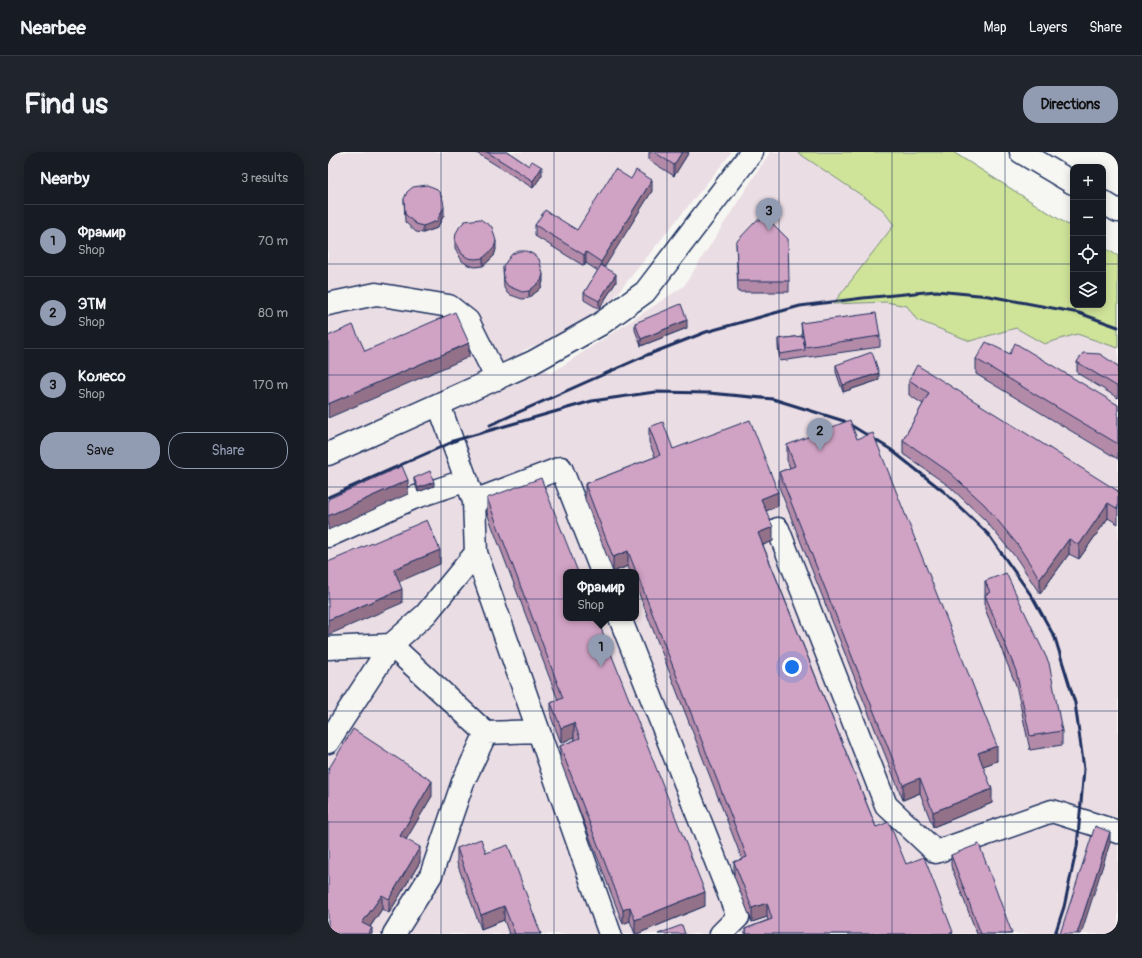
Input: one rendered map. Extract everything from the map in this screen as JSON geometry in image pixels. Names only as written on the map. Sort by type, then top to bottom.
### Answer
[{"type":"street","points":[[328,454],[533,362],[599,325],[645,292],[752,152]]},
{"type":"street","points":[[1021,152],[1070,182]]},
{"type":"street","points":[[1106,204],[1118,211]]},
{"type":"street","points":[[328,304],[376,294],[449,306],[468,321],[497,379]]},
{"type":"street","points":[[439,405],[474,501],[476,553],[610,934]]},
{"type":"street","points":[[474,501],[561,468],[601,569]]},
{"type":"street","points":[[328,536],[413,498],[466,480]]},
{"type":"street","points":[[778,529],[886,805],[936,852],[1052,811],[1118,832]]},
{"type":"street","points":[[328,742],[391,645],[426,614],[476,553]]},
{"type":"street","points":[[621,621],[738,918],[721,934]]},
{"type":"street","points":[[328,648],[391,645],[486,733],[538,731]]},
{"type":"street","points":[[394,934],[431,875],[463,782],[486,733]]},
{"type":"shaded area","points":[[328,152],[732,152],[595,321],[522,351],[550,374],[684,286],[770,152],[797,152],[882,209],[894,225],[834,304],[886,302],[907,306],[917,321],[970,341],[1016,328],[1044,344],[1077,334],[1118,348],[1118,934],[328,934]]},
{"type":"green space","points":[[797,152],[953,152],[1070,226],[1070,308],[1106,308],[1106,249],[1118,256],[1118,348],[1077,334],[1044,344],[1016,328],[970,341],[917,320],[907,306],[886,302],[833,304],[894,225],[882,209]]},
{"type":"building","points":[[487,152],[508,152],[529,166],[532,161],[542,167],[533,181]]},
{"type":"building","points":[[654,152],[682,152],[674,165]]},
{"type":"building","points":[[615,169],[631,179],[636,170],[652,180],[601,262],[586,252],[584,255],[535,225],[545,210],[577,230]]},
{"type":"building","points":[[427,185],[435,188],[440,193],[444,207],[437,221],[423,226],[416,224],[405,214],[404,199],[407,192],[413,187]]},
{"type":"building","points":[[480,219],[492,227],[496,241],[494,248],[483,258],[468,258],[462,254],[455,240],[456,233],[465,221]]},
{"type":"building","points":[[757,220],[769,220],[788,239],[789,281],[738,281],[736,242]]},
{"type":"building","points":[[519,251],[526,251],[539,259],[543,274],[541,281],[529,291],[522,292],[508,286],[504,280],[503,266],[512,254]]},
{"type":"building","points":[[601,265],[616,274],[599,301],[584,293]]},
{"type":"building","points":[[681,304],[687,320],[641,339],[635,323]]},
{"type":"building","points":[[455,312],[469,343],[328,404],[328,336],[353,325],[365,351]]},
{"type":"building","points":[[876,313],[880,336],[805,347],[801,323]]},
{"type":"building","points":[[803,336],[805,350],[780,354],[778,339]]},
{"type":"building","points":[[986,342],[1010,354],[1015,343],[1118,405],[1118,444],[976,359]]},
{"type":"building","points":[[872,352],[879,373],[843,385],[836,365]]},
{"type":"building","points":[[1083,353],[1100,354],[1118,366],[1118,387],[1077,362]]},
{"type":"building","points":[[917,365],[1118,491],[1118,509],[1108,503],[1079,545],[1069,539],[1040,579],[1017,544],[985,505],[949,472],[903,440],[929,393],[909,380]]},
{"type":"building","points":[[750,420],[778,492],[761,499],[773,527],[758,533],[876,827],[889,822],[906,864],[924,857],[953,932],[948,934],[747,934],[745,929],[772,919],[767,903],[752,908],[734,862],[747,857],[639,579],[639,569],[635,569],[628,551],[613,557],[585,484],[660,455],[649,427],[663,422],[673,449]]},
{"type":"building","points":[[850,420],[857,439],[873,433],[997,746],[978,753],[992,789],[933,812],[920,778],[903,785],[779,472],[795,466],[787,445]]},
{"type":"building","points":[[402,466],[408,480],[328,516],[328,499]]},
{"type":"building","points":[[430,471],[434,482],[418,488],[414,478]]},
{"type":"building","points":[[541,478],[577,569],[563,569],[563,621],[598,621],[705,892],[635,920],[630,907],[623,910],[560,746],[580,738],[574,723],[561,728],[551,703],[563,698],[487,498]]},
{"type":"building","points":[[427,520],[440,550],[394,569],[402,589],[328,620],[328,562]]},
{"type":"building","points":[[1006,573],[1049,663],[1062,731],[1030,736],[1016,671],[985,595],[990,592],[985,581]]},
{"type":"building","points":[[353,729],[432,781],[400,836],[420,847],[389,899],[382,895],[362,923],[372,928],[368,934],[328,934],[328,770]]},
{"type":"building","points":[[1095,826],[1110,832],[1077,934],[1060,934]]},
{"type":"building","points":[[481,839],[486,853],[508,845],[541,934],[515,934],[504,906],[481,915],[457,848]]},
{"type":"building","points":[[979,844],[1012,933],[981,934],[951,855]]},
{"type":"building","points":[[682,925],[685,934],[658,934]]},
{"type":"railway","points":[[490,425],[647,355],[706,332],[800,306],[936,291],[989,296],[1079,313],[1118,327]]},
{"type":"railway","points":[[453,441],[592,401],[655,392],[709,393],[773,399],[844,421],[890,449],[943,491],[988,534],[1033,598],[1055,638],[1075,703],[1084,769],[1077,847],[1064,907],[1055,934]]},
{"type":"railway","points":[[328,497],[457,440]]},
{"type":"place","name":"Колесо","points":[[769,231]]},
{"type":"place","name":"ЭТМ","points":[[820,451]]},
{"type":"place","name":"Фрамир","points":[[601,667]]}]
